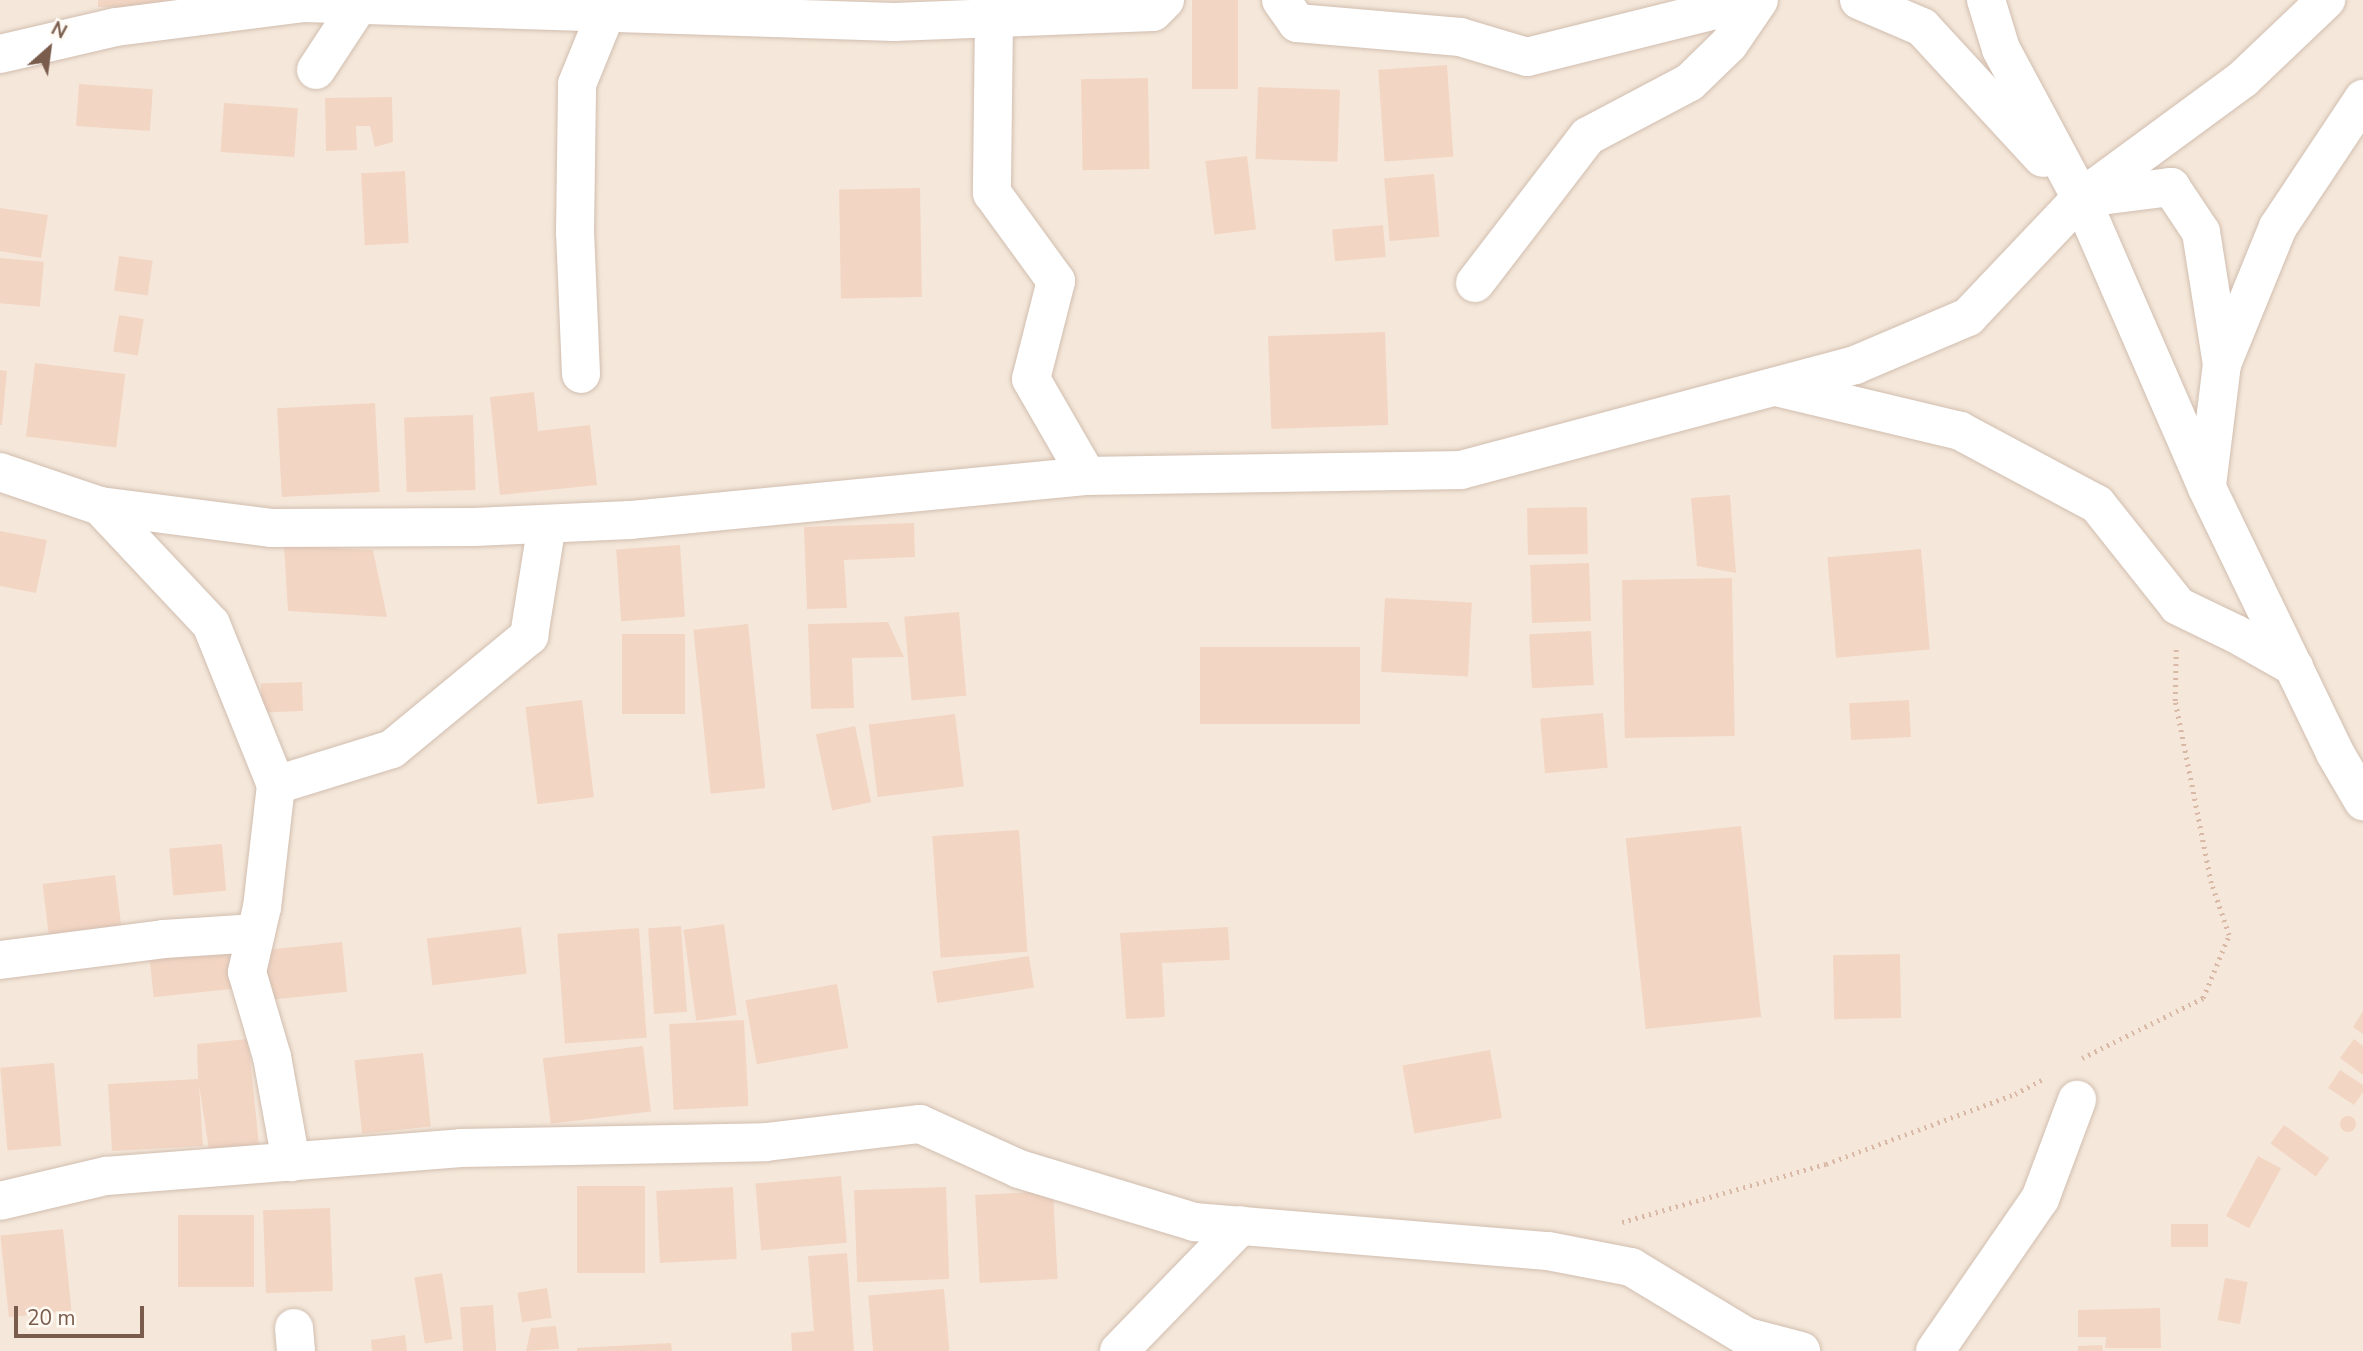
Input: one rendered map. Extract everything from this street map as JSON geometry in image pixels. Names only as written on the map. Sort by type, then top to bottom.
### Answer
[{"type":"street","points":[[0,54],[116,27],[304,3],[612,7],[894,22],[1153,12],[1164,0]]},
{"type":"street","points":[[1281,0],[1297,23],[1460,37],[1527,57],[1757,0]]},
{"type":"street","points":[[1475,283],[1588,136],[1690,82],[1729,44],[1757,0]]},
{"type":"street","points":[[1859,0],[1922,27],[2081,198]]},
{"type":"street","points":[[1986,0],[2001,49],[2081,198],[2207,488],[2335,753],[2363,801]]},
{"type":"street","points":[[0,472],[100,506],[271,528],[547,524],[630,520],[1087,477],[1461,470],[1856,365],[1968,317],[2081,198],[2244,79],[2326,0]]},
{"type":"street","points":[[316,70],[361,3]]},
{"type":"street","points":[[581,374],[575,233],[577,84],[612,7]]},
{"type":"street","points":[[994,19],[992,192],[1056,281],[1031,379],[1087,477]]},
{"type":"street","points":[[2207,488],[2222,364],[2278,227],[2363,99]]},
{"type":"street","points":[[2081,198],[2171,187],[2200,232],[2222,364]]},
{"type":"street","points":[[1774,387],[1959,430],[2097,504],[2178,607],[2236,634],[2294,667]]},
{"type":"street","points":[[100,506],[211,624],[276,785],[256,933],[247,972],[271,1056],[291,1162]]},
{"type":"street","points":[[276,785],[392,749],[529,636],[547,524]]},
{"type":"street","points":[[0,960],[164,939],[256,933]]},
{"type":"street","points":[[1935,1351],[2040,1199],[2074,1082]]},
{"type":"street","points":[[0,1201],[106,1176],[461,1148],[766,1142],[920,1124],[1018,1169],[1194,1222],[1548,1251],[1631,1267],[1747,1337],[1801,1351]]},
{"type":"street","points":[[1119,1351],[1241,1225]]},
{"type":"path","points":[[2074,1082],[2203,998],[2229,934],[2211,883],[2175,701],[2178,607]]},
{"type":"path","points":[[1609,1226],[1826,1164],[2015,1094],[2049,1076]]},
{"type":"shaded area","points":[[0,0],[2363,0],[2363,1351],[0,1351]]},
{"type":"building","points":[[98,0],[181,0],[181,9],[98,7]]},
{"type":"building","points":[[1192,0],[1238,0],[1238,89],[1192,89]]},
{"type":"building","points":[[1447,65],[1453,157],[1385,162],[1378,70]]},
{"type":"building","points":[[1148,78],[1150,169],[1083,170],[1081,79]]},
{"type":"building","points":[[79,84],[153,89],[150,131],[76,126]]},
{"type":"building","points":[[1258,87],[1340,90],[1337,162],[1255,159]]},
{"type":"building","points":[[392,97],[393,142],[375,147],[370,126],[356,126],[357,150],[326,151],[325,98]]},
{"type":"building","points":[[224,103],[298,108],[294,157],[221,152]]},
{"type":"building","points":[[1247,156],[1256,229],[1214,235],[1205,161]]},
{"type":"building","points":[[405,171],[409,243],[365,245],[361,173]]},
{"type":"building","points":[[1434,174],[1439,237],[1390,241],[1384,178]]},
{"type":"building","points":[[920,188],[922,297],[841,298],[839,189]]},
{"type":"building","points":[[0,208],[48,215],[41,258],[0,251]]},
{"type":"building","points":[[1383,225],[1386,257],[1335,261],[1332,229]]},
{"type":"building","points":[[119,256],[153,261],[148,295],[114,291]]},
{"type":"building","points":[[0,258],[44,262],[40,307],[0,303]]},
{"type":"building","points":[[119,315],[144,319],[138,355],[113,352]]},
{"type":"building","points":[[1385,332],[1388,425],[1271,429],[1268,336]]},
{"type":"building","points":[[35,363],[125,374],[116,448],[26,436]]},
{"type":"building","points":[[0,370],[7,371],[2,425],[0,425]]},
{"type":"building","points":[[534,392],[538,431],[590,425],[597,485],[500,495],[490,397]]},
{"type":"building","points":[[375,403],[380,492],[282,497],[277,408]]},
{"type":"building","points":[[473,415],[476,490],[407,492],[404,417]]},
{"type":"building","points":[[1730,495],[1736,573],[1697,566],[1691,498]]},
{"type":"building","points":[[1587,507],[1588,554],[1528,555],[1527,508]]},
{"type":"building","points":[[914,523],[915,557],[844,560],[847,608],[807,609],[804,527]]},
{"type":"building","points":[[0,531],[47,540],[36,593],[0,586]]},
{"type":"building","points":[[680,545],[685,617],[621,621],[616,549]]},
{"type":"building","points":[[284,546],[373,550],[387,617],[288,611]]},
{"type":"building","points":[[1921,549],[1930,650],[1836,658],[1827,557]]},
{"type":"building","points":[[1589,563],[1591,621],[1532,623],[1530,565]]},
{"type":"building","points":[[1732,578],[1735,736],[1625,738],[1622,580]]},
{"type":"building","points":[[1385,598],[1472,603],[1468,676],[1381,672]]},
{"type":"building","points":[[959,612],[966,696],[912,700],[904,617]]},
{"type":"building","points":[[888,622],[904,657],[852,658],[854,708],[811,709],[808,624]]},
{"type":"building","points":[[748,624],[765,788],[711,794],[693,630]]},
{"type":"building","points":[[1591,631],[1594,685],[1532,688],[1529,634]]},
{"type":"building","points":[[622,634],[685,634],[685,714],[622,714]]},
{"type":"building","points":[[1200,647],[1360,647],[1360,724],[1200,724]]},
{"type":"building","points":[[302,682],[303,711],[262,712],[261,683]]},
{"type":"building","points":[[582,700],[594,797],[537,804],[525,707]]},
{"type":"building","points":[[1909,700],[1911,737],[1851,740],[1849,703]]},
{"type":"building","points":[[1603,713],[1608,768],[1545,773],[1540,718]]},
{"type":"building","points":[[955,714],[964,786],[878,797],[869,725]]},
{"type":"building","points":[[855,726],[871,802],[832,811],[816,734]]},
{"type":"building","points":[[1741,826],[1761,1017],[1646,1029],[1626,838]]},
{"type":"building","points":[[1019,830],[1028,952],[941,958],[932,836]]},
{"type":"building","points":[[222,844],[226,891],[173,895],[169,849]]},
{"type":"building","points":[[115,875],[122,932],[49,940],[43,884]]},
{"type":"building","points":[[724,924],[737,1015],[696,1021],[683,930]]},
{"type":"building","points":[[681,926],[687,1012],[654,1014],[648,928]]},
{"type":"building","points":[[521,927],[527,974],[432,985],[427,939]]},
{"type":"building","points":[[1228,927],[1230,960],[1162,963],[1165,1017],[1126,1019],[1120,933]]},
{"type":"building","points":[[639,928],[647,1038],[565,1043],[557,934]]},
{"type":"building","points":[[342,942],[347,992],[269,1000],[263,950]]},
{"type":"building","points":[[229,949],[233,989],[154,997],[149,957]]},
{"type":"building","points":[[1900,954],[1901,1018],[1834,1019],[1833,955]]},
{"type":"building","points":[[1029,956],[1034,988],[937,1003],[932,971]]},
{"type":"building","points":[[837,984],[848,1048],[757,1064],[745,1000]]},
{"type":"building","points":[[2363,1011],[2363,1034],[2353,1027]]},
{"type":"building","points":[[744,1020],[749,1106],[674,1110],[669,1024]]},
{"type":"building","points":[[248,1039],[259,1145],[209,1150],[199,1085],[203,1146],[112,1151],[108,1084],[198,1079],[197,1044]]},
{"type":"building","points":[[2354,1039],[2363,1046],[2363,1075],[2340,1058]]},
{"type":"building","points":[[643,1046],[651,1112],[551,1124],[543,1058]]},
{"type":"building","points":[[1490,1050],[1502,1118],[1414,1133],[1402,1065]]},
{"type":"building","points":[[423,1053],[431,1127],[362,1134],[354,1060]]},
{"type":"building","points":[[54,1063],[61,1146],[7,1150],[0,1068]]},
{"type":"building","points":[[2340,1070],[2363,1085],[2363,1092],[2354,1105],[2328,1088]]},
{"type":"building","points":[[2348,1116],[2356,1124],[2348,1132],[2340,1124]]},
{"type":"building","points":[[2284,1125],[2329,1158],[2316,1177],[2270,1144]]},
{"type":"building","points":[[2258,1156],[2281,1168],[2249,1228],[2226,1216]]},
{"type":"building","points":[[841,1176],[847,1243],[761,1250],[755,1183]]},
{"type":"building","points":[[577,1186],[645,1186],[645,1273],[577,1273]]},
{"type":"building","points":[[733,1187],[737,1259],[660,1263],[656,1191]]},
{"type":"building","points":[[946,1187],[949,1279],[857,1282],[854,1190]]},
{"type":"building","points":[[1053,1191],[1058,1279],[980,1283],[975,1195]]},
{"type":"building","points":[[330,1208],[333,1291],[266,1293],[263,1210]]},
{"type":"building","points":[[178,1215],[254,1215],[254,1287],[178,1287]]},
{"type":"building","points":[[2171,1224],[2208,1224],[2208,1247],[2171,1247]]},
{"type":"building","points":[[63,1229],[72,1311],[9,1317],[0,1236]]},
{"type":"building","points":[[847,1253],[854,1351],[792,1351],[791,1333],[814,1331],[808,1256]]},
{"type":"building","points":[[442,1273],[452,1339],[425,1344],[414,1277]]},
{"type":"building","points":[[2225,1278],[2248,1282],[2240,1324],[2218,1320]]},
{"type":"building","points":[[547,1288],[552,1318],[522,1322],[517,1293]]},
{"type":"building","points":[[944,1289],[949,1351],[873,1351],[868,1296]]},
{"type":"building","points":[[493,1305],[496,1351],[463,1351],[460,1307]]},
{"type":"building","points":[[2160,1308],[2161,1348],[2105,1348],[2106,1337],[2078,1337],[2078,1310]]},
{"type":"building","points":[[556,1326],[559,1349],[526,1351],[531,1328]]},
{"type":"building","points":[[405,1335],[407,1351],[372,1351],[371,1340]]},
{"type":"building","points":[[671,1343],[672,1351],[577,1351],[577,1348]]},
{"type":"building","points":[[2102,1345],[2103,1351],[2078,1351],[2078,1346]]}]
